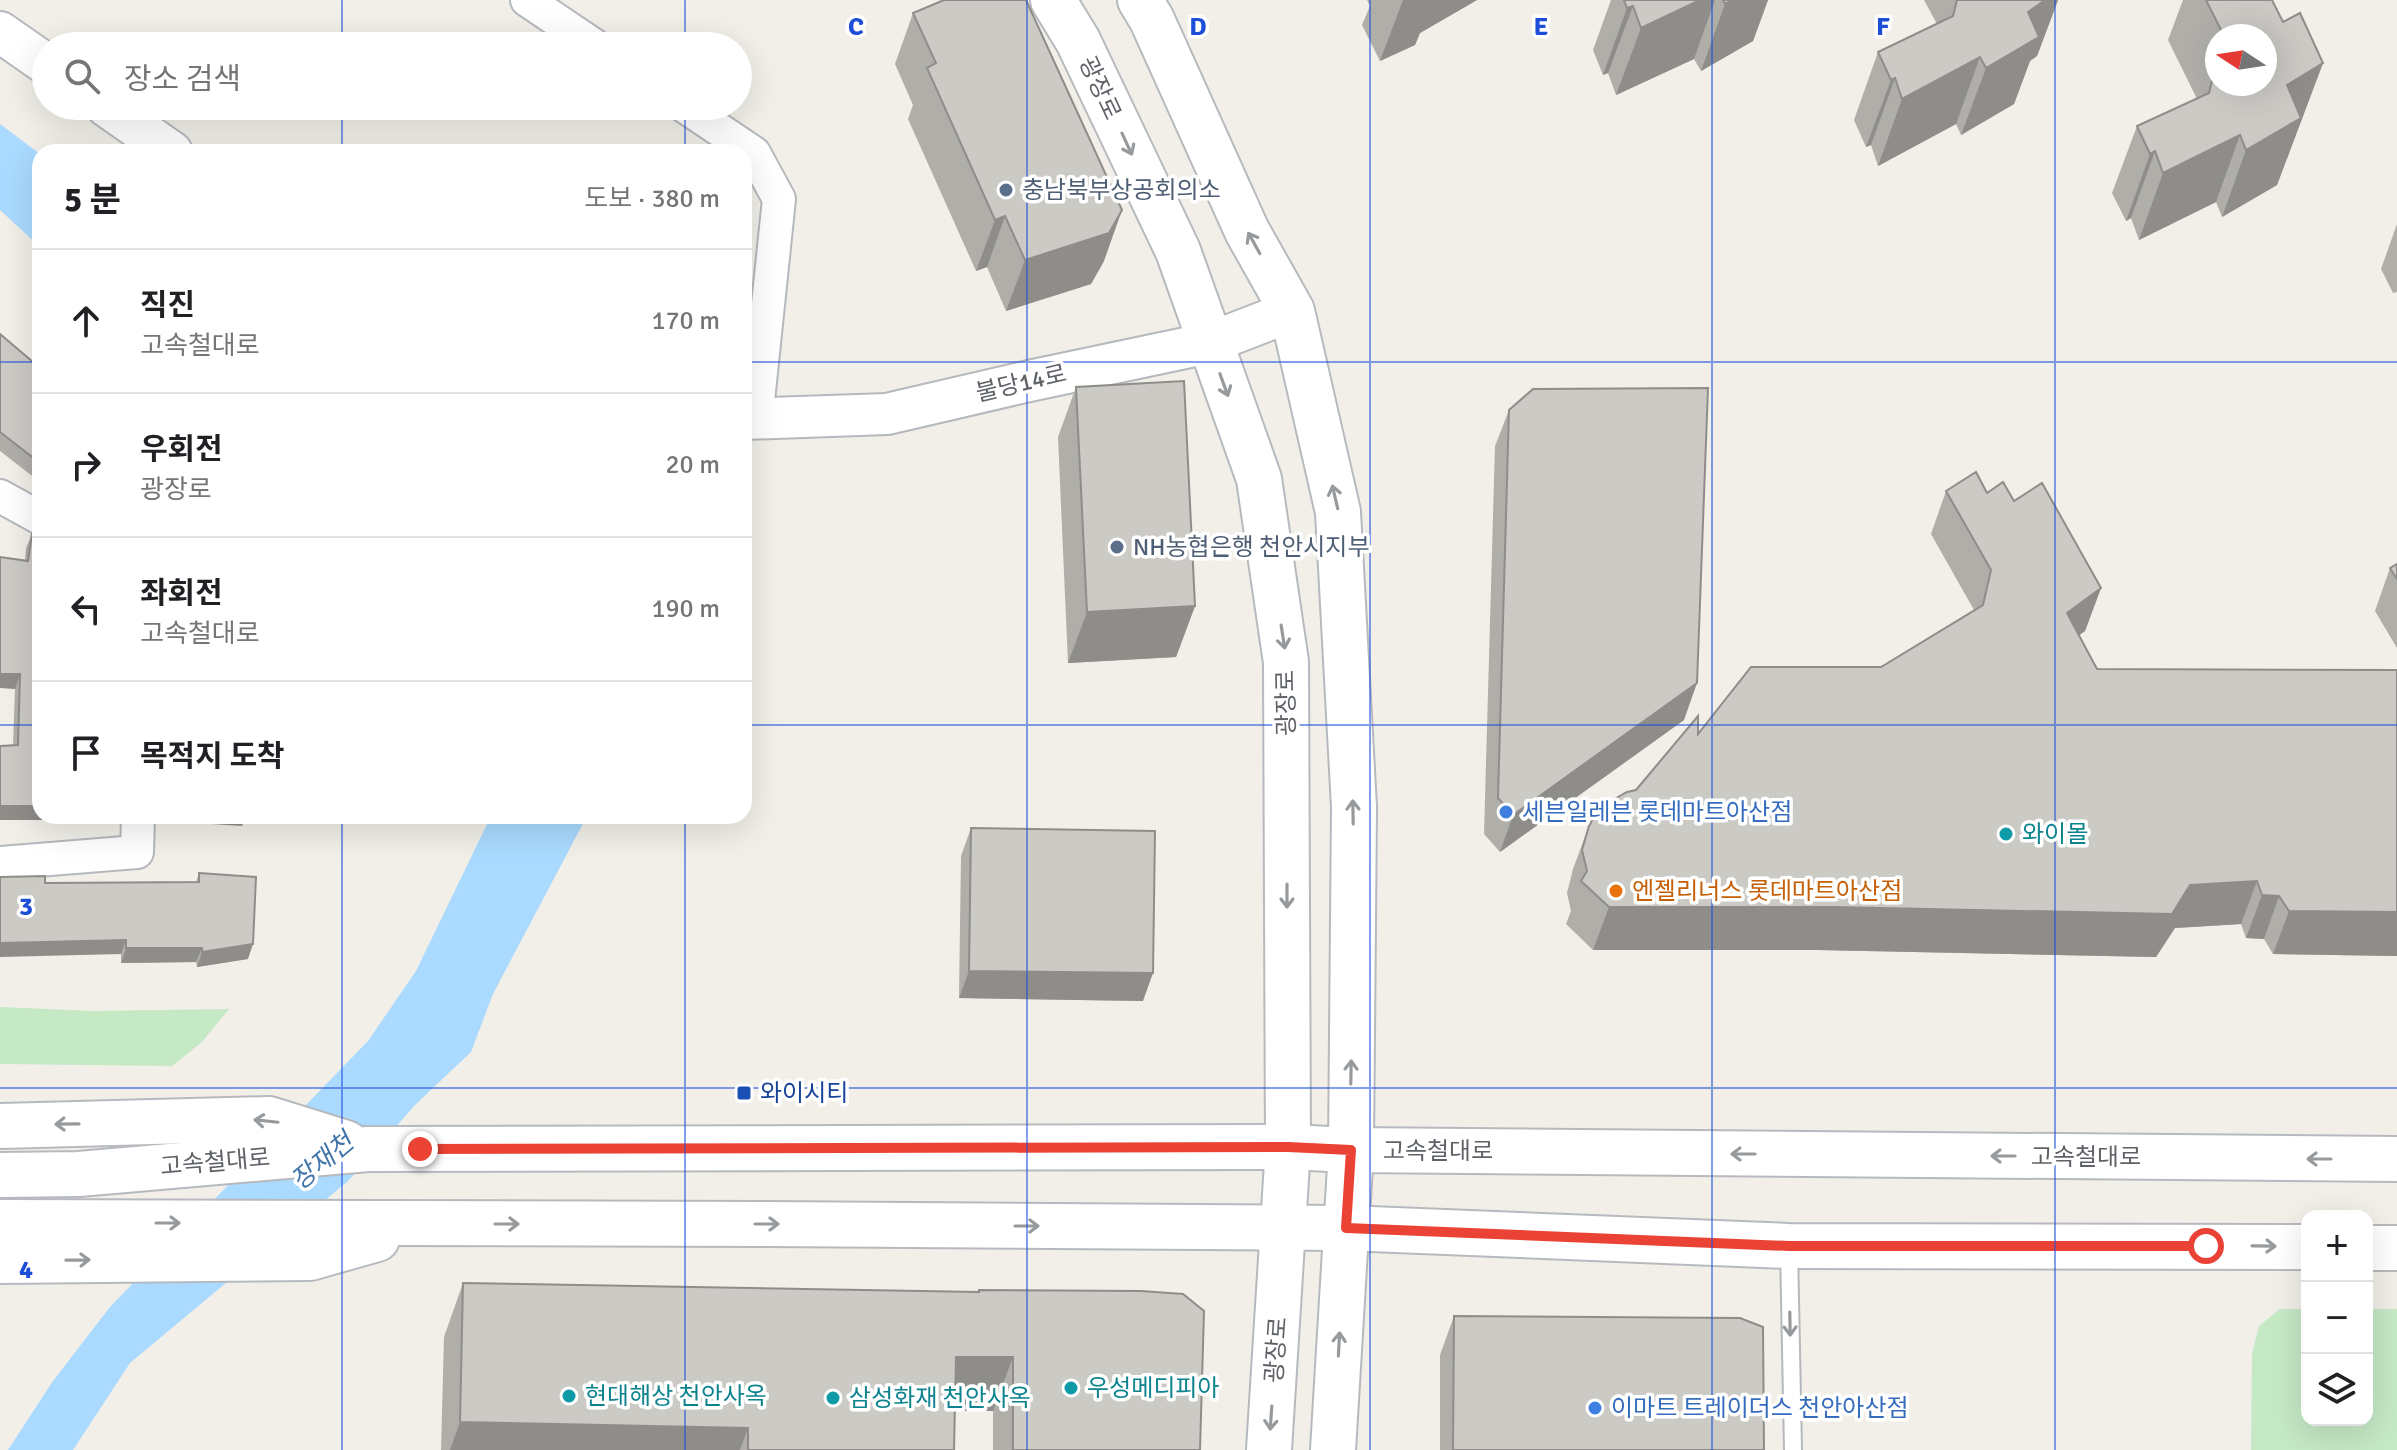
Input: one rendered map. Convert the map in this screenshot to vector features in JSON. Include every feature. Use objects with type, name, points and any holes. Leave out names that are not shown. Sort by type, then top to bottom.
[{"type":"main road","name":"광장로","points":[[1053,0],[1078,41],[1178,251],[1259,479],[1286,662],[1288,1147],[1269,1450]]},
{"type":"main road","points":[[1145,7],[1247,231],[1292,311],[1338,512],[1354,807],[1351,1150],[1333,1450]]},
{"type":"main road","points":[[0,1126],[269,1119],[368,1149]]},
{"type":"main road","name":"고속철대로","points":[[0,1175],[79,1174],[368,1149],[1288,1147],[2397,1159]]},
{"type":"main road","points":[[17,1222],[1346,1228],[1789,1246],[2301,1247]]},
{"type":"main road","points":[[0,1261],[310,1258],[429,1225]]},
{"type":"main road","points":[[2373,1248],[2397,1248]]},
{"type":"street","points":[[527,0],[574,32]]},
{"type":"street","points":[[0,32],[32,54]]},
{"type":"street","points":[[126,120],[161,144]]},
{"type":"street","points":[[705,120],[741,144]]},
{"type":"street","points":[[752,152],[779,199],[752,404]]},
{"type":"street","name":"불당14로","points":[[752,419],[887,414],[1209,343],[1292,311]]},
{"type":"street","points":[[0,496],[32,514]]},
{"type":"street","points":[[0,863],[137,852],[138,824]]},
{"type":"lane","points":[[1789,1246],[1793,1450]]},
{"type":"green space","points":[[0,1007],[93,1011],[229,1009],[202,1042],[172,1066],[0,1064]]},
{"type":"green space","points":[[2280,1309],[2301,1309],[2301,1426],[2373,1426],[2373,1309],[2397,1309],[2397,1450],[2251,1450],[2252,1354],[2259,1326]]},
{"type":"water","points":[[0,124],[32,148],[32,240],[0,210]]},
{"type":"water","name":"장재천","points":[[487,824],[583,824],[493,994],[471,1052],[415,1105],[348,1181],[130,1363],[73,1450],[8,1450],[53,1381],[110,1307],[368,1041],[416,971]]},
{"type":"building","points":[[944,0],[1026,0],[1122,210],[1109,233],[1025,260],[1005,216],[995,220],[927,68],[936,63],[913,13]]},
{"type":"building","points":[[1624,0],[1700,0],[1641,28],[1633,6],[1627,8]]},
{"type":"building","points":[[1957,0],[2045,0],[2028,12],[2039,37],[1986,68],[1980,57],[1902,99],[1895,78],[1891,80],[1878,52],[1953,16]]},
{"type":"building","points":[[2206,0],[2272,0],[2283,22],[2300,13],[2323,63],[2287,85],[2301,118],[2246,150],[2240,135],[2163,173],[2155,151],[2150,154],[2137,126],[2205,95],[2277,96],[2277,24],[2218,24]]},
{"type":"building","points":[[0,334],[32,361],[32,457],[0,432]]},
{"type":"building","name":"NH농협은행 천안시지부","points":[[1184,381],[1195,606],[1087,612],[1076,387]]},
{"type":"building","points":[[1708,388],[1697,683],[1513,815],[1498,798],[1509,410],[1533,389]]},
{"type":"building","name":"와이몰","points":[[1976,472],[1987,493],[2003,482],[2014,501],[2042,483],[2101,588],[2067,613],[2097,669],[2397,670],[2397,912],[2289,911],[2279,896],[2262,895],[2257,881],[2190,885],[2172,914],[1834,907],[1609,907],[1581,881],[1587,871],[1582,850],[1595,815],[1606,804],[1636,790],[1698,716],[1698,734],[1751,667],[1881,667],[1983,605],[1991,570],[1946,491]]},
{"type":"building","points":[[32,534],[32,806],[0,806],[0,746],[18,745],[20,674],[0,674],[0,557],[28,561]]},
{"type":"building","points":[[2397,564],[2397,579],[2390,568]]},
{"type":"building","points":[[971,828],[1155,831],[1153,973],[969,971]]},
{"type":"building","points":[[199,873],[256,877],[253,944],[202,952],[202,948],[126,948],[126,940],[0,943],[0,877],[45,876],[45,883],[199,882]]},
{"type":"building","points":[[463,1283],[1183,1294],[1204,1311],[1200,1450],[1013,1450],[1013,1357],[956,1357],[954,1450],[748,1450],[748,1428],[460,1422]]},
{"type":"building","name":"이마트 트레이더스 천안아산점","points":[[1454,1316],[1740,1318],[1763,1327],[1764,1450],[1453,1450]]},
{"type":"place","name":"충남북부상공회의소","points":[[1006,190]]},
{"type":"place","name":"NH농협은행 천안시지부","points":[[1117,547]]},
{"type":"place","name":"세븐일레븐 롯데마트아산점","points":[[1506,812]]},
{"type":"place","name":"와이몰","points":[[2006,834]]},
{"type":"place","name":"엔젤리너스 롯데마트아산점","points":[[1616,891]]},
{"type":"place","name":"와이시티","points":[[744,1093]]},
{"type":"place","name":"우성메디피아","points":[[1071,1388]]},
{"type":"place","name":"현대해상 천안사옥","points":[[569,1396]]},
{"type":"place","name":"삼성화재 천안사옥","points":[[833,1398]]},
{"type":"place","name":"이마트 트레이더스 천안아산점","points":[[1595,1408]]},
{"type":"route","points":[[420,1149],[1288,1147],[1351,1150],[1346,1228],[1789,1246],[2206,1246]]}]
